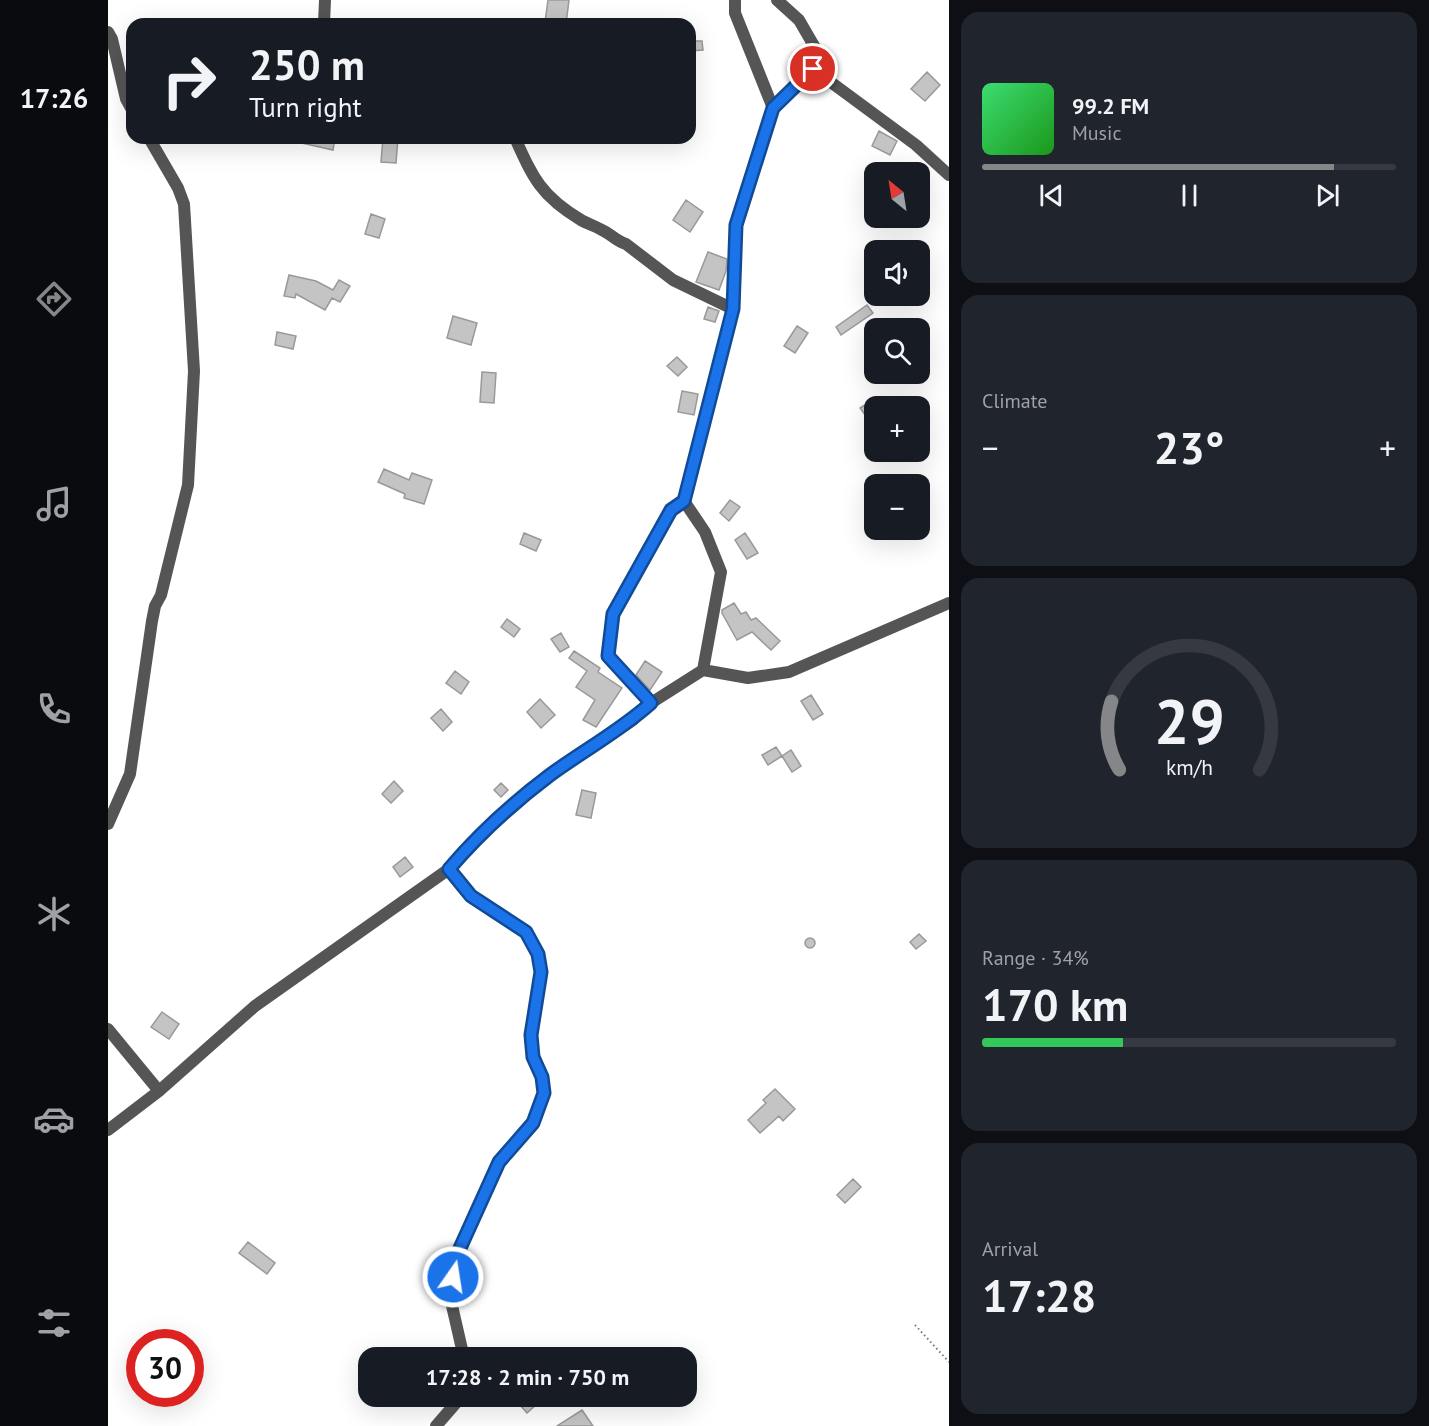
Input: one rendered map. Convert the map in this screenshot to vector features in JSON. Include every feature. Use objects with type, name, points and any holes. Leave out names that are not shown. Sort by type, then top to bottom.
[{"type":"street","points":[[324,18],[325,0]]},
{"type":"street","points":[[735,0],[735,13],[773,108]]},
{"type":"street","points":[[777,0],[799,20],[817,51],[826,78]]},
{"type":"street","points":[[108,32],[112,39],[126,99]]},
{"type":"street","points":[[651,703],[608,656],[613,614],[671,510],[684,501],[733,309],[736,225],[773,108],[813,69],[916,144],[949,176]]},
{"type":"street","points":[[108,824],[130,774],[155,606],[161,595],[188,485],[194,371],[184,204],[178,188],[152,144]]},
{"type":"street","points":[[518,144],[534,179],[556,204],[583,222],[604,230],[617,241],[626,244],[673,280],[733,309]]},
{"type":"street","points":[[684,501],[705,532],[721,572],[703,670]]},
{"type":"street","points":[[108,1130],[159,1091],[255,1006],[449,869],[472,842],[550,775],[633,720],[651,703],[703,670],[748,678],[789,672],[949,603]]},
{"type":"street","points":[[449,869],[471,896],[526,932],[538,954],[541,972],[531,1035],[533,1057],[542,1077],[544,1093],[533,1123],[499,1162],[456,1257],[450,1297],[461,1347]]},
{"type":"street","points":[[108,1029],[159,1091]]},
{"type":"street","points":[[436,1426],[452,1407]]},
{"type":"path","points":[[915,1325],[949,1362]]},
{"type":"building","points":[[548,0],[569,0],[567,18],[546,18]]},
{"type":"building","points":[[696,41],[702,41],[703,50],[696,51]]},
{"type":"building","points":[[927,72],[940,85],[925,101],[911,89]]},
{"type":"building","points":[[879,131],[897,141],[890,155],[872,146]]},
{"type":"building","points":[[306,144],[334,144],[333,150]]},
{"type":"building","points":[[382,144],[398,144],[396,163],[381,162]]},
{"type":"building","points":[[686,200],[703,212],[690,232],[673,220]]},
{"type":"building","points":[[371,214],[385,219],[379,238],[365,234]]},
{"type":"building","points":[[708,252],[727,259],[726,271],[719,290],[696,282]]},
{"type":"building","points":[[289,275],[316,281],[333,290],[339,280],[350,286],[340,302],[332,298],[325,310],[296,294],[295,298],[284,296]]},
{"type":"building","points":[[866,306],[873,313],[841,335],[836,327]]},
{"type":"building","points":[[708,307],[719,311],[715,322],[704,319]]},
{"type":"building","points":[[453,316],[477,323],[471,345],[447,338]]},
{"type":"building","points":[[797,326],[808,333],[795,353],[784,346]]},
{"type":"building","points":[[277,332],[296,336],[293,349],[275,345]]},
{"type":"building","points":[[677,357],[687,367],[678,376],[667,366]]},
{"type":"building","points":[[482,372],[496,373],[494,403],[480,402]]},
{"type":"building","points":[[682,391],[698,394],[694,415],[678,412]]},
{"type":"building","points":[[384,469],[409,480],[412,473],[432,480],[424,504],[404,498],[405,494],[378,482]]},
{"type":"building","points":[[730,500],[740,507],[729,521],[720,513]]},
{"type":"building","points":[[524,533],[541,540],[536,551],[520,544]]},
{"type":"building","points":[[745,533],[758,553],[747,559],[735,540]]},
{"type":"building","points":[[734,603],[741,614],[746,612],[751,620],[756,618],[780,641],[771,650],[752,632],[737,640],[722,613],[722,610]]},
{"type":"building","points":[[507,619],[520,629],[514,637],[501,627]]},
{"type":"building","points":[[561,633],[569,647],[560,652],[551,639]]},
{"type":"building","points":[[574,651],[600,668],[598,672],[622,688],[596,727],[583,720],[595,700],[576,687],[587,671],[569,658]]},
{"type":"building","points":[[645,661],[662,672],[650,690],[636,675]]},
{"type":"building","points":[[455,671],[469,682],[461,694],[446,683]]},
{"type":"building","points":[[811,695],[823,714],[813,720],[801,701]]},
{"type":"building","points":[[540,699],[555,715],[541,728],[527,712]]},
{"type":"building","points":[[441,709],[452,722],[443,731],[431,718]]},
{"type":"building","points":[[776,747],[782,756],[768,765],[762,755]]},
{"type":"building","points":[[791,750],[801,766],[792,772],[782,756]]},
{"type":"building","points":[[394,781],[403,791],[391,803],[382,794]]},
{"type":"building","points":[[501,783],[508,790],[501,797],[494,790]]},
{"type":"building","points":[[582,790],[596,793],[591,818],[576,815]]},
{"type":"building","points":[[405,857],[413,867],[400,877],[393,867]]},
{"type":"building","points":[[919,934],[926,941],[916,949],[910,942]]},
{"type":"building","points":[[810,938],[814,939],[814,947],[810,948],[806,947],[805,943],[806,939]]},
{"type":"building","points":[[162,1012],[179,1024],[169,1039],[151,1027]]},
{"type":"building","points":[[775,1089],[795,1109],[783,1121],[779,1116],[760,1133],[748,1120],[766,1103],[763,1100]]},
{"type":"building","points":[[853,1179],[861,1187],[845,1203],[837,1195]]},
{"type":"building","points":[[248,1242],[275,1263],[267,1274],[239,1253]]},
{"type":"building","points":[[522,1407],[534,1407],[527,1413]]},
{"type":"building","points":[[582,1410],[593,1426],[557,1426]]},
{"type":"route","points":[[453,1277],[456,1257],[499,1162],[533,1123],[544,1093],[542,1077],[533,1057],[531,1035],[541,972],[538,954],[526,932],[471,896],[449,869],[472,842],[550,775],[633,720],[651,703],[608,656],[613,614],[671,510],[684,501],[733,309],[736,225],[773,108],[813,69]]}]
